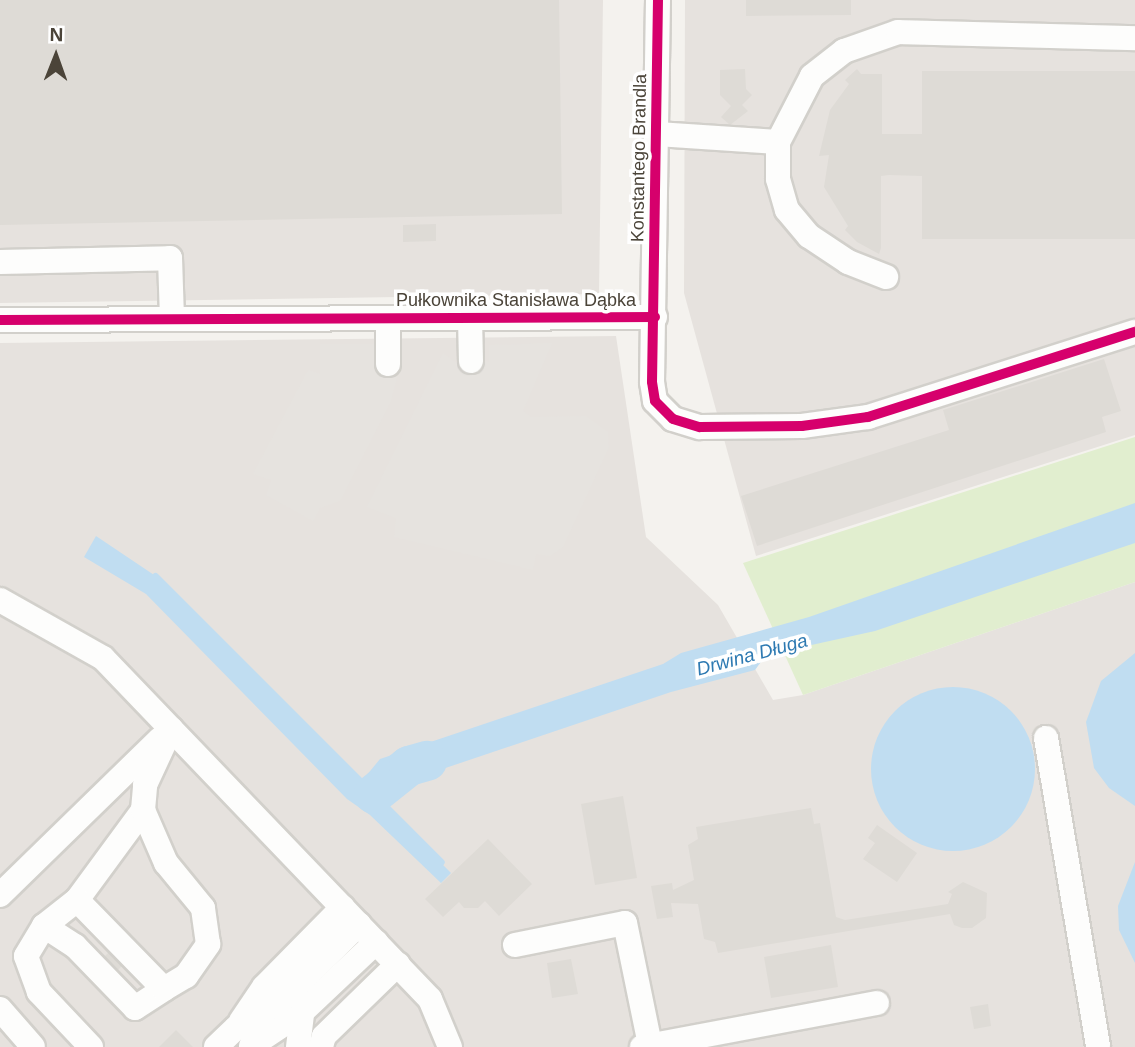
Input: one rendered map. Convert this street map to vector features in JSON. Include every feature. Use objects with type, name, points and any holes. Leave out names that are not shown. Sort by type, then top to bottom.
[{"type":"street","name":"Konstantego Brandla","points":[[654,317],[658,0]]},
{"type":"street","points":[[886,277],[848,262],[809,236],[787,210],[778,179],[778,142],[812,76],[844,51],[898,32],[1135,38]]},
{"type":"street","points":[[657,134],[778,142]]},
{"type":"street","points":[[0,262],[170,258],[173,319]]},
{"type":"street","points":[[470,317],[471,361]]},
{"type":"street","name":"Pułkownika Stanisława Dąbka","points":[[0,320],[654,317],[655,401],[673,419],[700,427],[802,426],[868,416],[1135,332]]},
{"type":"street","points":[[388,318],[388,364]]},
{"type":"street","points":[[0,600],[103,658],[430,999],[450,1047]]},
{"type":"street","points":[[44,926],[75,946],[135,1008],[186,976],[208,944],[203,908],[166,863],[143,810],[145,785],[171,729]]},
{"type":"street","points":[[0,895],[171,729]]},
{"type":"street","points":[[1046,738],[1098,1047]]},
{"type":"street","points":[[91,1047],[39,992],[26,956],[44,926],[77,900],[143,810]]},
{"type":"street","points":[[77,900],[164,989]]},
{"type":"street","points":[[281,1047],[292,1006],[351,916]]},
{"type":"street","points":[[246,1040],[264,987],[351,916]]},
{"type":"street","points":[[515,945],[625,923],[646,1046],[877,1003]]},
{"type":"street","points":[[216,1047],[246,1040],[376,942]]},
{"type":"street","points":[[292,1006],[312,1045],[398,964]]},
{"type":"street","points":[[0,1009],[33,1047]]},
{"type":"shaded area","points":[[0,0],[603,0],[599,294],[0,303]]},
{"type":"shaded area","points":[[685,0],[1135,0],[1135,435],[756,556],[684,293]]},
{"type":"shaded area","points":[[616,336],[646,537],[718,605],[773,700],[803,695],[1135,582],[1135,1047],[0,1047],[0,343]]},
{"type":"shaded area","points":[[552,343],[523,411],[531,417],[586,416],[608,432],[609,447],[563,547],[550,556],[536,554],[533,570],[394,537],[396,518],[367,507],[443,353],[458,364],[461,358],[474,356],[489,362],[489,345]]},
{"type":"shaded area","points":[[320,344],[377,344],[377,362],[400,366],[391,401],[340,501],[320,508],[313,521],[266,495],[271,480],[253,474],[308,370],[320,374]]},
{"type":"green space","points":[[1135,437],[1135,582],[803,695],[743,563]]},
{"type":"water","points":[[1135,503],[1135,543],[875,631],[766,655],[755,670],[671,692],[398,784],[380,789],[366,776],[380,759],[663,664],[681,653],[809,617]]},
{"type":"water","points":[[96,536],[163,581],[451,873],[441,883],[370,815],[347,799],[146,594],[84,557]]},
{"type":"water","points":[[1135,653],[1135,806],[1109,788],[1094,768],[1086,722],[1101,681]]},
{"type":"water","points":[[953,687],[984,694],[1011,711],[1028,738],[1035,769],[1028,800],[1011,827],[984,844],[953,851],[922,844],[895,827],[878,800],[871,769],[878,738],[895,711],[922,694]]},
{"type":"water","points":[[1135,862],[1135,963],[1119,930],[1118,906]]},
{"type":"building","points":[[0,0],[559,0],[562,214],[0,225]]},
{"type":"building","points":[[746,0],[851,0],[851,15],[746,16]]},
{"type":"building","points":[[745,69],[746,89],[752,95],[742,105],[748,111],[730,125],[721,117],[731,106],[720,95],[720,70]]},
{"type":"building","points":[[857,69],[861,74],[882,74],[882,134],[922,134],[922,71],[1135,71],[1135,239],[922,239],[922,176],[889,175],[881,176],[879,254],[857,242],[845,230],[848,226],[824,187],[829,155],[819,156],[830,110],[849,84],[845,80]]},
{"type":"building","points":[[436,224],[436,241],[403,242],[403,225]]},
{"type":"building","points":[[1104,359],[1121,411],[1102,417],[1106,432],[757,546],[741,496],[949,430],[943,410]]},
{"type":"building","points":[[623,796],[637,878],[595,885],[581,804]]},
{"type":"building","points":[[811,808],[814,824],[820,823],[836,917],[845,920],[948,904],[952,894],[948,892],[963,882],[987,893],[986,918],[972,928],[962,928],[954,925],[950,914],[718,953],[715,942],[704,939],[698,904],[671,903],[673,917],[657,919],[651,886],[672,883],[673,890],[694,880],[688,845],[698,839],[696,827]]},
{"type":"building","points":[[877,825],[917,853],[897,882],[863,859],[875,843],[868,838]]},
{"type":"building","points":[[488,839],[532,884],[499,916],[485,901],[478,908],[464,908],[459,902],[443,917],[425,899]]},
{"type":"building","points":[[831,945],[838,987],[771,998],[764,957]]},
{"type":"building","points":[[111,950],[125,963],[114,974],[101,960]]},
{"type":"building","points":[[571,959],[578,994],[552,998],[547,963]]},
{"type":"building","points":[[988,1004],[991,1026],[974,1029],[970,1007]]},
{"type":"building","points":[[176,1030],[193,1047],[159,1047]]},
{"type":"waterway","points":[[155,576],[441,862]]},
{"type":"waterway","name":"Drwina Długa","points":[[374,794],[409,766],[427,761]]},
{"type":"cycle path","points":[[658,0],[652,382],[655,401],[673,419],[700,427],[802,426],[868,417],[1135,332]]},
{"type":"cycle path","points":[[0,320],[655,317]]}]
